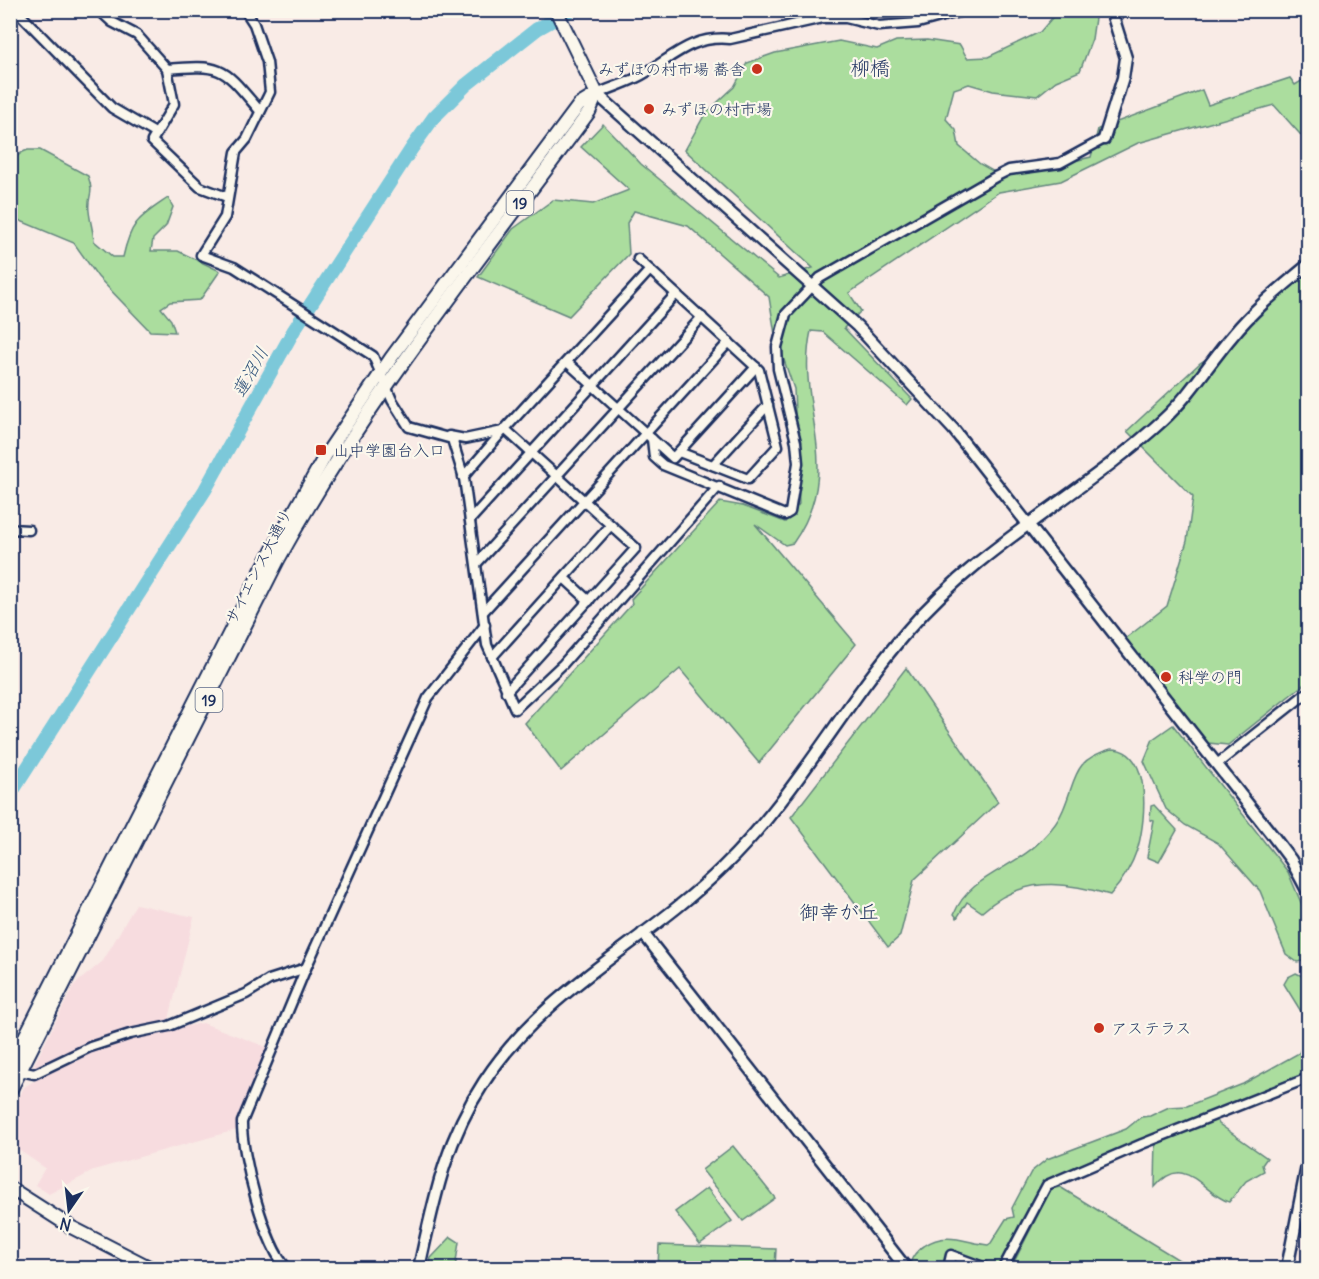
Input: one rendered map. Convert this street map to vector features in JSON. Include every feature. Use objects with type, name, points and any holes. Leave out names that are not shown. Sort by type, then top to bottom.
[{"type":"main road","points":[[556,11],[597,94]]},
{"type":"main road","name":"サイエンス大通り","points":[[10,1091],[14,1068],[261,571],[325,456],[381,371],[575,110],[597,94]]},
{"type":"main road","name":"サイエンス大通り","points":[[14,1068],[278,560],[312,499],[386,384],[589,112],[597,94]]},
{"type":"main road","points":[[10,1188],[71,1227],[151,1269]]},
{"type":"street","points":[[16,10],[112,108],[155,133]]},
{"type":"street","points":[[99,10],[112,22],[137,35],[167,69],[174,104],[152,141],[184,175],[200,187],[227,197]]},
{"type":"street","points":[[245,10],[254,24],[270,82],[270,92],[247,139],[236,152],[225,217],[201,255],[234,267],[373,356],[409,427],[465,439],[504,430]]},
{"type":"street","points":[[966,10],[939,14],[918,23],[879,26],[846,18],[823,18],[730,39],[715,37],[698,40],[638,77],[597,94],[813,285],[925,397],[1217,764],[1291,860],[1308,892]]},
{"type":"street","points":[[649,436],[654,457],[658,462],[785,515],[790,512],[798,463],[778,369],[777,347],[786,314],[820,278],[997,176],[1009,170],[1059,163],[1104,139],[1123,78],[1126,58],[1111,10]]},
{"type":"street","points":[[167,69],[206,66],[222,70],[261,111]]},
{"type":"street","points":[[638,259],[756,367],[778,446],[748,479],[679,452]]},
{"type":"street","points":[[419,1269],[438,1178],[445,1157],[484,1081],[522,1033],[536,1019],[723,868],[795,784],[890,652],[936,600],[1028,524],[1161,422],[1197,384],[1250,315],[1308,265]]},
{"type":"street","points":[[464,477],[650,270]]},
{"type":"street","points":[[470,520],[676,294]]},
{"type":"street","points":[[477,563],[702,317]]},
{"type":"street","points":[[483,612],[584,501],[649,436],[729,342]]},
{"type":"street","points":[[567,362],[673,458],[756,367]]},
{"type":"street","points":[[713,465],[768,405]]},
{"type":"street","points":[[504,430],[636,548],[506,692]]},
{"type":"street","points":[[449,436],[464,477],[487,645],[515,709],[563,664],[719,486]]},
{"type":"street","points":[[492,657],[611,525]]},
{"type":"street","points":[[10,529],[29,530]]},
{"type":"street","points":[[564,578],[589,601]]},
{"type":"street","points":[[287,1269],[275,1254],[262,1220],[242,1137],[242,1122],[306,968],[428,698],[484,625]]},
{"type":"street","points":[[1217,764],[1308,692]]},
{"type":"street","points":[[643,933],[906,1269]]},
{"type":"street","points":[[14,1068],[34,1074],[90,1047],[130,1034],[169,1026],[246,994],[269,980],[306,968]]},
{"type":"street","points":[[1003,1269],[1047,1185],[1142,1143],[1308,1078]]},
{"type":"street","points":[[1287,1269],[1308,1161]]},
{"type":"street","points":[[948,1269],[951,1255],[986,1269]]},
{"type":"shaded area","points":[[136,904],[194,917],[168,1023],[132,1030],[77,1047],[38,1067],[34,1065],[74,985],[103,961]]},
{"type":"shaded area","points":[[203,1023],[269,1048],[236,1130],[97,1169],[49,1194],[35,1185],[45,1168],[13,1146],[11,1142],[11,1115],[24,1087],[92,1050],[132,1037]]},
{"type":"green space","points":[[1058,11],[1096,11],[1092,39],[1080,71],[1056,81],[1037,96],[993,91],[969,84],[954,89],[946,119],[956,130],[959,146],[980,164],[1003,177],[1091,157],[1098,129],[1202,90],[1208,105],[1290,78],[1295,85],[1308,77],[1308,143],[1274,105],[1138,143],[1061,181],[999,192],[849,293],[861,311],[844,328],[912,399],[907,405],[823,332],[811,331],[808,359],[809,385],[818,462],[816,488],[809,515],[793,543],[785,545],[755,524],[856,644],[759,763],[680,669],[561,771],[525,723],[632,604],[631,599],[720,502],[743,506],[785,522],[799,504],[794,389],[775,334],[769,297],[688,226],[634,211],[627,223],[629,254],[569,316],[478,277],[513,229],[553,200],[593,204],[629,190],[581,147],[603,124],[641,164],[779,278],[813,268],[685,150],[705,114],[734,87],[747,63],[775,53],[839,41],[877,49],[896,41],[927,40],[960,45],[967,58],[988,57],[1040,32]]},
{"type":"green space","points":[[28,150],[40,150],[88,176],[91,187],[89,211],[94,241],[113,257],[123,257],[133,228],[143,216],[168,198],[173,207],[166,226],[153,239],[151,251],[178,251],[220,271],[200,300],[170,302],[161,308],[171,320],[175,332],[150,331],[98,277],[74,243],[11,217],[9,178],[11,168],[14,160]]},
{"type":"green space","points":[[1308,270],[1308,681],[1228,745],[1208,743],[1125,639],[1167,606],[1187,541],[1193,497],[1127,431],[1200,363],[1233,341],[1242,329]]},
{"type":"green space","points":[[906,668],[998,802],[914,880],[900,936],[888,947],[791,817]]},
{"type":"green space","points":[[1173,725],[1288,872],[1308,919],[1308,960],[1297,962],[1286,954],[1260,891],[1218,843],[1185,825],[1166,809],[1144,761],[1153,739]]},
{"type":"green space","points":[[1111,749],[1124,752],[1134,760],[1140,773],[1144,804],[1141,835],[1136,854],[1123,878],[1110,895],[1075,886],[1027,887],[1012,892],[982,912],[967,902],[957,918],[954,914],[961,900],[971,889],[1033,848],[1052,828],[1061,814],[1082,765],[1098,753]]},
{"type":"green space","points":[[1154,805],[1177,830],[1159,862],[1147,857],[1154,821],[1150,820],[1151,806]]},
{"type":"green space","points":[[1296,973],[1308,979],[1308,1075],[1283,1082],[1216,1118],[1219,1124],[1267,1158],[1262,1165],[1264,1171],[1246,1181],[1229,1202],[1185,1174],[1176,1173],[1166,1177],[1155,1187],[1156,1136],[1046,1182],[1040,1189],[1000,1268],[950,1252],[946,1268],[913,1268],[910,1264],[915,1254],[921,1248],[940,1239],[948,1238],[988,1245],[991,1243],[1006,1219],[1014,1217],[1012,1208],[1031,1172],[1047,1159],[1126,1129],[1141,1117],[1150,1116],[1169,1107],[1187,1106],[1243,1084],[1299,1053],[1304,1041],[1302,1013],[1284,984],[1288,977]]},
{"type":"green space","points":[[733,1146],[775,1198],[743,1221],[702,1170]]},
{"type":"green space","points":[[1060,1187],[1184,1263],[1181,1268],[1011,1268],[1051,1189]]},
{"type":"green space","points":[[707,1188],[732,1221],[700,1244],[675,1212]]},
{"type":"green space","points":[[451,1237],[459,1242],[455,1268],[429,1268],[431,1258]]},
{"type":"green space","points":[[659,1245],[776,1249],[775,1268],[658,1268]]},
{"type":"waterway","name":"蓮沼川","points":[[10,795],[205,490],[294,330],[434,117],[466,85],[537,29],[571,10]]},
{"type":"place","name":"みずほの村市場 蕎舎","points":[[757,69]]},
{"type":"place","name":"みずほの村市場","points":[[649,109]]},
{"type":"place","name":"山中学園台入口","points":[[321,450]]},
{"type":"place","name":"科学の門","points":[[1166,677]]},
{"type":"place","name":"アステラス","points":[[1099,1028]]},
{"type":"district","name":"柳橋","points":[[870,67]]},
{"type":"district","name":"御幸が丘","points":[[839,911]]}]
